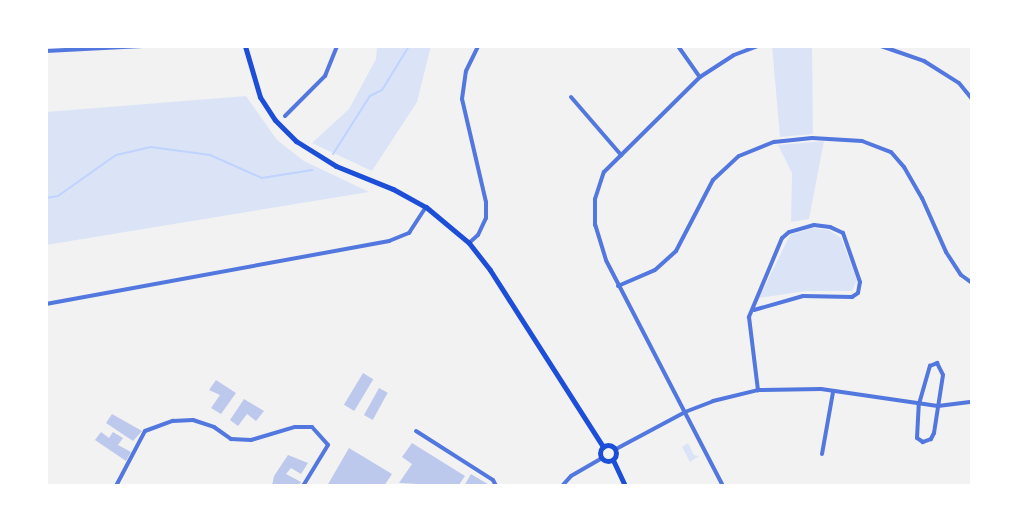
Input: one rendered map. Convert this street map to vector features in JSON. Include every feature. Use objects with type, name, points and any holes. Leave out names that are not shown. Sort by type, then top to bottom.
[{"type":"main road","points":[[245,46],[260,97],[284,131],[323,159],[393,189],[426,207],[469,243],[490,270],[603,447],[602,458],[613,460]]},
{"type":"main road","points":[[603,447],[610,445],[616,449],[613,460],[626,486]]},
{"type":"street","points":[[46,51],[143,46]]},
{"type":"street","points":[[284,116],[307,97],[325,76],[337,46]]},
{"type":"street","points":[[469,243],[478,236],[486,218],[486,202],[462,99],[466,71],[478,46]]},
{"type":"street","points":[[678,46],[700,77]]},
{"type":"street","points":[[722,486],[618,286],[594,225],[595,199],[604,172],[700,77],[734,55],[757,46]]},
{"type":"street","points":[[881,46],[924,61],[959,83],[972,100]]},
{"type":"street","points":[[571,98],[622,155]]},
{"type":"street","points":[[618,286],[656,270],[676,251],[713,180],[739,156],[774,142],[812,138],[862,140],[891,152],[904,167],[922,198],[946,252],[961,275],[972,283]]},
{"type":"street","points":[[46,304],[383,242],[409,233],[426,207]]},
{"type":"street","points":[[754,310],[803,296],[852,297],[858,293],[860,282],[843,233],[830,227],[814,225],[789,232],[782,238],[750,317],[758,390]]},
{"type":"street","points":[[937,364],[943,375],[934,433],[931,439],[923,442],[917,438],[919,404],[930,366],[937,364]]},
{"type":"street","points":[[616,449],[684,412],[713,401],[758,390],[784,388],[833,392],[938,406],[972,402]]},
{"type":"street","points":[[822,454],[833,392]]},
{"type":"street","points":[[116,486],[145,431],[173,421],[193,420],[214,427],[231,439],[251,440],[296,427],[312,427],[328,445],[303,486]]},
{"type":"street","points":[[416,431],[493,480],[496,486]]},
{"type":"street","points":[[562,486],[570,476],[602,458]]},
{"type":"shaded area","points":[[377,46],[431,46],[417,102],[372,171],[312,143],[349,109],[376,59]]},
{"type":"shaded area","points":[[772,46],[812,46],[813,134],[780,137]]},
{"type":"shaded area","points":[[246,96],[277,140],[304,161],[369,192],[46,245],[46,112]]},
{"type":"shaded area","points":[[824,141],[809,219],[791,222],[792,173],[778,145]]},
{"type":"shaded area","points":[[813,228],[829,230],[841,238],[857,280],[852,291],[806,291],[759,298],[790,235]]},
{"type":"shaded area","points":[[688,443],[694,455],[699,456],[690,462],[682,447]]},
{"type":"building","points":[[363,373],[373,379],[354,411],[344,405]]},
{"type":"building","points":[[216,380],[236,393],[221,414],[211,408],[220,395],[209,390]]},
{"type":"building","points":[[379,388],[388,393],[373,420],[364,415]]},
{"type":"building","points":[[244,399],[264,411],[256,421],[247,414],[238,426],[230,420]]},
{"type":"building","points":[[112,414],[142,431],[133,441],[106,423]]},
{"type":"building","points":[[101,432],[109,438],[113,432],[123,438],[118,445],[131,452],[126,461],[95,440]]},
{"type":"building","points":[[412,443],[465,476],[458,486],[399,483],[412,464],[402,457]]},
{"type":"building","points":[[349,448],[392,474],[384,486],[327,486]]},
{"type":"building","points":[[288,455],[308,463],[301,474],[291,468],[286,474],[301,482],[298,486],[272,486],[274,476]]},
{"type":"building","points":[[471,474],[491,486],[464,486]]},
{"type":"waterway","points":[[333,154],[370,96],[382,90],[409,46]]},
{"type":"waterway","points":[[46,198],[58,196],[116,155],[151,147],[210,155],[262,178],[312,170]]}]
